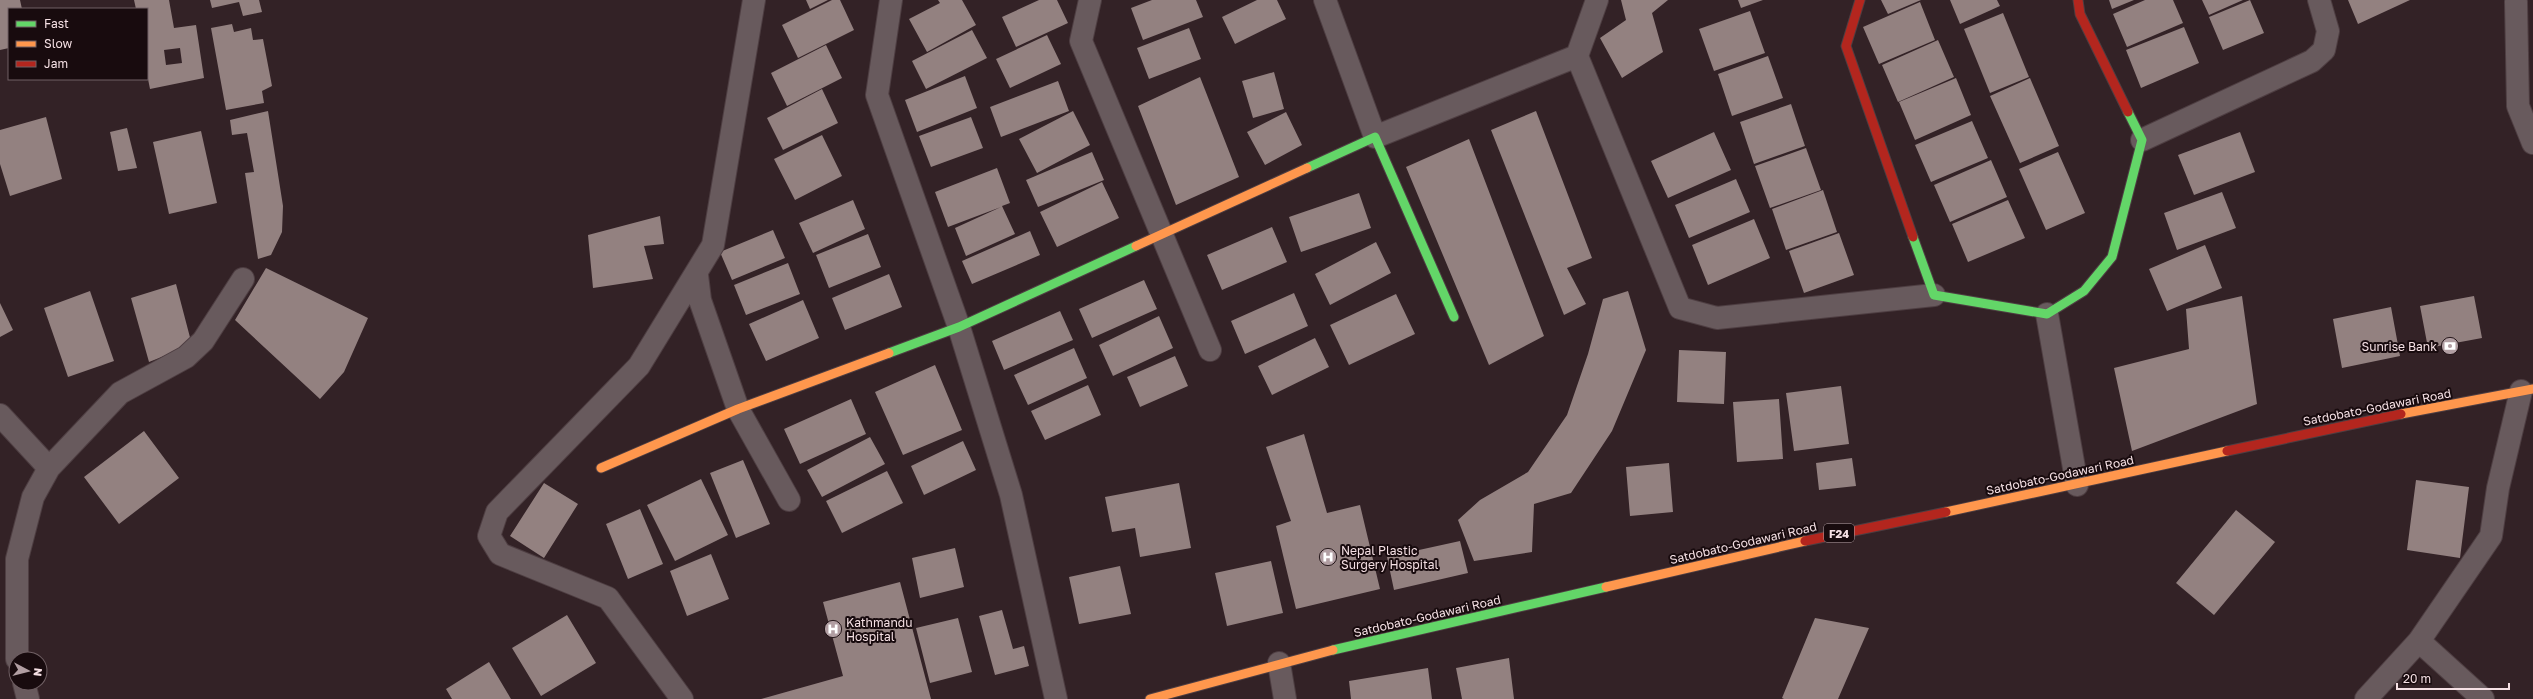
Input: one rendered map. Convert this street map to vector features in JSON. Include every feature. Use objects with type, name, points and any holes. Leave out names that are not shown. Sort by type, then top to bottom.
[{"type":"street","points":[[682,699],[608,598],[500,554],[489,536],[497,512],[639,366],[697,274],[713,245],[754,0]]},
{"type":"street","points":[[891,0],[877,96],[959,328],[1011,495],[1056,699]]},
{"type":"street","points":[[1090,0],[1081,41],[1161,236],[1210,350]]},
{"type":"street","points":[[1325,0],[1376,137],[1454,317]]},
{"type":"street","points":[[1597,0],[1577,56],[1680,308],[1717,318],[1934,295],[2047,314],[2084,291],[2112,257],[2142,140],[2080,14],[2078,0]]},
{"type":"street","points":[[1860,0],[1846,46],[1934,295]]},
{"type":"street","points":[[2142,140],[2312,61],[2324,50],[2328,31],[2319,0]]},
{"type":"street","points":[[2516,2],[2518,106],[2533,143]]},
{"type":"street","points":[[601,468],[738,409],[959,328],[1376,137],[1577,56]]},
{"type":"street","points":[[697,274],[700,300],[738,409],[789,500]]},
{"type":"street","points":[[18,651],[17,559],[33,497],[49,468],[120,393],[186,357],[203,341],[243,279]]},
{"type":"street","points":[[2047,314],[2077,485]]},
{"type":"street","points":[[2366,699],[2419,641],[2491,536],[2498,488],[2527,390]]},
{"type":"street","name":"Satdobato-Godawari Road","points":[[1150,699],[1279,663],[1832,535],[2077,485],[2338,426],[2527,390]]},
{"type":"street","points":[[0,415],[49,468]]},
{"type":"street","points":[[2419,641],[2483,699]]},
{"type":"street","points":[[1279,663],[1285,699]]},
{"type":"building","points":[[0,0],[20,0],[22,8],[8,8],[8,48],[0,50]]},
{"type":"building","points":[[134,0],[169,0],[174,28],[196,25],[204,78],[150,89],[148,79],[148,8],[136,8]],"holes":[[[180,48],[182,63],[166,65],[164,50]]]},
{"type":"building","points":[[210,0],[259,0],[262,12],[243,16],[239,2],[212,8]]},
{"type":"building","points":[[806,0],[828,0],[810,9]]},
{"type":"building","points":[[832,0],[840,0],[854,30],[798,58],[782,25]]},
{"type":"building","points":[[938,0],[962,0],[976,25],[927,52],[909,19],[940,3]]},
{"type":"building","points":[[1039,0],[1057,0],[1068,23],[1016,47],[1002,17]]},
{"type":"building","points":[[1152,0],[1196,0],[1203,17],[1143,40],[1131,8]]},
{"type":"building","points":[[1257,0],[1277,0],[1286,19],[1235,44],[1222,17]]},
{"type":"building","points":[[1621,0],[1668,0],[1652,13],[1663,52],[1622,78],[1600,38],[1626,20]]},
{"type":"building","points":[[1738,0],[1763,0],[1741,8]]},
{"type":"building","points":[[1881,0],[1921,0],[1888,14]]},
{"type":"building","points":[[1950,0],[1997,0],[2000,6],[1960,24]]},
{"type":"building","points":[[2109,0],[2134,0],[2112,9]]},
{"type":"building","points":[[2145,0],[2173,0],[2183,23],[2127,47],[2113,14]]},
{"type":"building","points":[[2202,0],[2243,0],[2209,15]]},
{"type":"building","points":[[2250,0],[2264,33],[2223,50],[2209,17]]},
{"type":"building","points":[[2348,0],[2410,0],[2358,24]]},
{"type":"building","points":[[1920,2],[1935,40],[1879,64],[1863,27]]},
{"type":"building","points":[[1750,11],[1765,53],[1714,71],[1699,29]]},
{"type":"building","points":[[2003,13],[2029,77],[1990,93],[1964,29]]},
{"type":"building","points":[[232,24],[234,32],[251,28],[253,40],[263,39],[272,86],[262,91],[264,103],[226,110],[211,28]]},
{"type":"building","points":[[2184,27],[2199,63],[2141,88],[2126,50]]},
{"type":"building","points":[[1189,28],[1201,59],[1149,79],[1137,48]]},
{"type":"building","points":[[972,30],[987,58],[926,89],[912,61]]},
{"type":"building","points":[[1047,35],[1061,64],[1010,88],[996,59]]},
{"type":"building","points":[[1938,40],[1954,77],[1898,102],[1882,65]]},
{"type":"building","points":[[826,45],[842,78],[787,106],[771,73]]},
{"type":"building","points":[[1768,56],[1783,98],[1732,116],[1718,74]]},
{"type":"building","points":[[1274,72],[1284,109],[1253,118],[1242,81]]},
{"type":"building","points":[[965,76],[977,108],[917,132],[905,100]]},
{"type":"building","points":[[1200,77],[1239,177],[1176,205],[1138,106]]},
{"type":"building","points":[[1956,78],[1971,115],[1915,140],[1899,102]]},
{"type":"building","points":[[2030,78],[2059,146],[2020,163],[1990,96]]},
{"type":"building","points":[[1058,81],[1069,111],[1001,137],[990,107]]},
{"type":"building","points":[[822,89],[838,123],[783,150],[767,118]]},
{"type":"building","points":[[1791,104],[1805,146],[1754,164],[1740,122]]},
{"type":"building","points":[[268,111],[283,206],[282,232],[271,255],[258,259],[245,173],[254,172],[247,133],[232,135],[230,120]]},
{"type":"building","points":[[1073,111],[1090,145],[1037,173],[1019,139]]},
{"type":"building","points":[[1536,111],[1592,258],[1567,268],[1586,304],[1564,315],[1491,130]]},
{"type":"building","points":[[1286,112],[1302,145],[1265,165],[1247,132]]},
{"type":"building","points":[[46,117],[62,179],[10,196],[0,164],[0,130]]},
{"type":"building","points":[[971,117],[983,148],[931,167],[919,136]]},
{"type":"building","points":[[1972,121],[1988,158],[1931,182],[1915,145]]},
{"type":"building","points":[[127,128],[137,168],[118,171],[110,132]]},
{"type":"building","points":[[201,131],[217,203],[169,214],[153,142]]},
{"type":"building","points":[[1714,132],[1731,170],[1668,198],[1651,161]]},
{"type":"building","points":[[2240,132],[2255,172],[2194,195],[2178,155]]},
{"type":"building","points":[[822,135],[842,176],[795,200],[774,159]]},
{"type":"building","points":[[1469,139],[1544,336],[1489,365],[1406,167]]},
{"type":"building","points":[[1806,148],[1821,190],[1770,208],[1755,166]]},
{"type":"building","points":[[1092,152],[1104,180],[1038,207],[1026,180]]},
{"type":"building","points":[[2058,152],[2085,213],[2046,230],[2019,169]]},
{"type":"building","points":[[1991,160],[2007,197],[1950,222],[1934,185]]},
{"type":"building","points":[[997,168],[1010,203],[1002,206],[1015,234],[966,256],[955,228],[1001,207],[948,227],[935,192]]},
{"type":"building","points":[[1736,179],[1750,212],[1689,238],[1675,205]]},
{"type":"building","points":[[1102,182],[1119,218],[1057,247],[1040,212]]},
{"type":"building","points":[[1823,190],[1837,232],[1786,250],[1772,209]]},
{"type":"building","points":[[2222,192],[2236,228],[2177,250],[2164,213]]},
{"type":"building","points":[[1359,193],[1371,228],[1301,252],[1289,217]]},
{"type":"building","points":[[853,200],[865,229],[813,253],[799,223]]},
{"type":"building","points":[[2008,200],[2025,238],[1968,262],[1952,224]]},
{"type":"building","points":[[660,216],[664,244],[644,246],[653,279],[593,288],[588,235]]},
{"type":"building","points":[[1754,219],[1770,258],[1708,285],[1692,245]]},
{"type":"building","points":[[1272,227],[1287,262],[1222,290],[1207,255]]},
{"type":"building","points":[[773,230],[785,258],[732,280],[720,252]]},
{"type":"building","points":[[1030,231],[1040,255],[972,284],[962,261]]},
{"type":"building","points":[[1839,233],[1854,275],[1804,293],[1789,251]]},
{"type":"building","points":[[868,234],[881,267],[829,288],[816,255]]},
{"type":"building","points":[[1376,242],[1391,273],[1330,305],[1315,274]]},
{"type":"building","points":[[2205,245],[2222,288],[2167,311],[2149,269]]},
{"type":"building","points":[[788,263],[800,294],[746,315],[734,285]]},
{"type":"building","points":[[266,268],[368,318],[344,372],[320,399],[235,320]]},
{"type":"building","points":[[889,274],[902,307],[845,330],[832,298]]},
{"type":"building","points":[[1144,280],[1157,309],[1092,338],[1079,309]]},
{"type":"building","points":[[176,284],[192,345],[149,362],[131,298]]},
{"type":"building","points":[[90,291],[114,361],[68,377],[44,308]]},
{"type":"building","points":[[1628,291],[1646,350],[1612,431],[1571,493],[1534,504],[1532,552],[1474,561],[1458,520],[1480,500],[1528,472],[1567,415],[1588,354],[1603,299]]},
{"type":"building","points":[[1294,293],[1308,326],[1245,354],[1231,321]]},
{"type":"building","points":[[1396,294],[1415,334],[1349,365],[1330,325]]},
{"type":"building","points":[[2242,296],[2257,404],[2132,451],[2114,368],[2189,349],[2186,309]]},
{"type":"building","points":[[2474,296],[2482,338],[2428,348],[2420,306]]},
{"type":"building","points":[[803,300],[819,338],[766,361],[749,324]]},
{"type":"building","points":[[0,303],[13,330],[0,337]]},
{"type":"building","points":[[2391,307],[2400,356],[2342,368],[2333,319]]},
{"type":"building","points":[[1060,311],[1073,340],[1004,370],[992,341]]},
{"type":"building","points":[[1159,316],[1173,348],[1113,376],[1099,345]]},
{"type":"building","points":[[1315,338],[1329,367],[1272,395],[1258,366]]},
{"type":"building","points":[[1074,348],[1087,378],[1028,405],[1014,375]]},
{"type":"building","points":[[1679,350],[1726,352],[1724,404],[1677,402]]},
{"type":"building","points":[[1175,356],[1188,386],[1140,407],[1127,377]]},
{"type":"building","points":[[935,365],[962,430],[903,455],[875,392]]},
{"type":"building","points":[[1088,385],[1101,415],[1045,440],[1031,411]]},
{"type":"building","points":[[1841,386],[1849,444],[1794,451],[1786,393]]},
{"type":"building","points":[[851,399],[866,434],[800,464],[784,429]]},
{"type":"building","points":[[1779,399],[1783,459],[1737,462],[1733,402]]},
{"type":"building","points":[[144,431],[179,478],[119,524],[84,477]]},
{"type":"building","name":"Nepal Plastic Surgery Hospital","points":[[1304,434],[1327,513],[1360,505],[1380,589],[1296,609],[1276,526],[1291,521],[1266,447]]},
{"type":"building","points":[[870,437],[885,464],[822,497],[807,470]]},
{"type":"building","points":[[963,441],[976,470],[924,495],[911,466]]},
{"type":"building","points":[[1852,458],[1856,486],[1819,490],[1816,463]]},
{"type":"building","points":[[743,460],[770,524],[736,538],[710,473]]},
{"type":"building","points":[[1669,463],[1673,512],[1630,516],[1626,467]]},
{"type":"building","points":[[887,471],[903,503],[842,533],[826,501]]},
{"type":"building","points":[[701,479],[728,535],[675,561],[647,505]]},
{"type":"building","points":[[2416,480],[2469,487],[2460,558],[2407,550]]},
{"type":"building","points":[[544,483],[578,504],[544,558],[510,536]]},
{"type":"building","points":[[1179,483],[1191,548],[1140,557],[1135,528],[1112,532],[1105,497]]},
{"type":"building","points":[[640,509],[663,564],[628,579],[606,524]]},
{"type":"building","points":[[2236,510],[2275,542],[2214,615],[2176,583]]},
{"type":"building","points":[[1460,541],[1468,573],[1394,590],[1387,557]]},
{"type":"building","points":[[955,548],[964,587],[920,598],[912,558]]},
{"type":"building","points":[[711,554],[729,599],[687,616],[670,571]]},
{"type":"building","points":[[1271,561],[1283,613],[1227,626],[1215,573]]},
{"type":"building","points":[[1120,566],[1131,614],[1079,624],[1069,577]]},
{"type":"building","name":"Kathmandu Hospital","points":[[900,582],[931,699],[761,699],[843,676],[823,602]]},
{"type":"building","points":[[1002,610],[1013,649],[1024,646],[1029,666],[995,675],[979,616]]},
{"type":"building","points":[[567,615],[596,663],[541,696],[512,648]]},
{"type":"building","points":[[958,618],[972,672],[930,683],[916,628]]},
{"type":"building","points":[[1815,618],[1869,628],[1838,699],[1784,699],[1782,698]]},
{"type":"building","points":[[1509,658],[1514,699],[1462,699],[1456,668]]},
{"type":"building","points":[[489,662],[511,699],[452,699],[446,689]]},
{"type":"building","points":[[1428,668],[1432,699],[1351,699],[1349,681]]},
{"type":"traffic: fast","points":[[1913,237],[1934,295],[2047,314],[2084,291],[2112,257],[2142,140],[2128,112]]},
{"type":"traffic: fast","points":[[1307,168],[1375,137],[1454,317]]},
{"type":"traffic: fast","points":[[889,353],[959,327],[1136,246]]},
{"type":"traffic: fast","points":[[1333,650],[1606,587]]},
{"type":"traffic: slow","points":[[1136,246],[1307,168]]},
{"type":"traffic: slow","points":[[601,468],[738,409],[889,353]]},
{"type":"traffic: slow","points":[[2401,414],[2533,389]]},
{"type":"traffic: slow","points":[[1946,512],[2227,451]]},
{"type":"traffic: slow","points":[[1606,587],[1805,541]]},
{"type":"traffic: slow","points":[[1150,699],[1333,650]]},
{"type":"traffic: jam","points":[[1860,0],[1846,46],[1913,237]]},
{"type":"traffic: jam","points":[[2078,0],[2080,14],[2128,112]]},
{"type":"traffic: jam","points":[[2227,451],[2401,414]]},
{"type":"traffic: jam","points":[[1805,541],[1946,512]]},
{"type":"place","name":"Sunrise Bank","points":[[2450,346]]},
{"type":"place","name":"Nepal Plastic Surgery Hospital","points":[[1328,557]]},
{"type":"place","name":"Kathmandu Hospital","points":[[833,629]]}]
